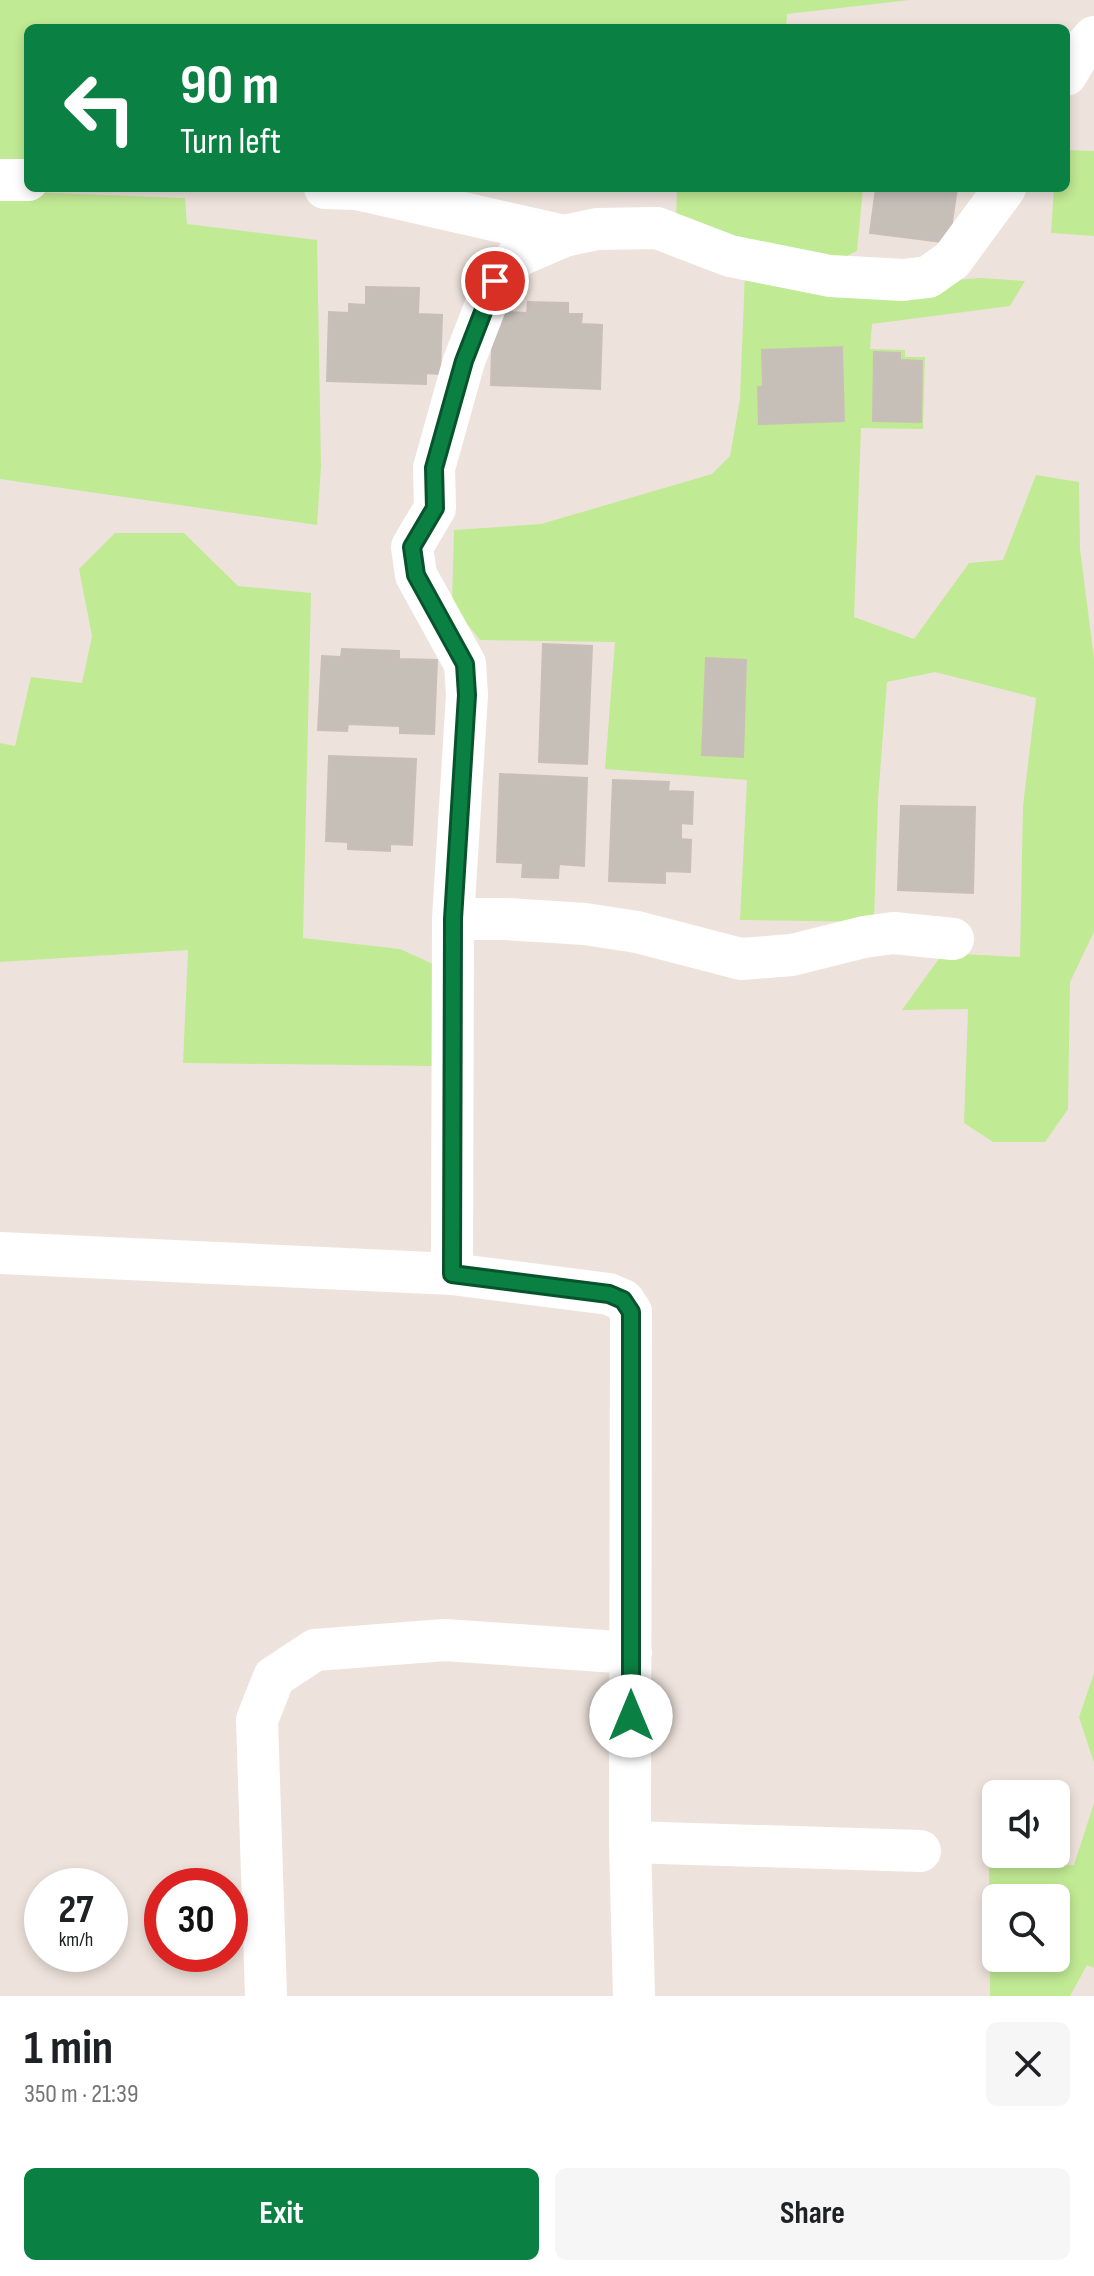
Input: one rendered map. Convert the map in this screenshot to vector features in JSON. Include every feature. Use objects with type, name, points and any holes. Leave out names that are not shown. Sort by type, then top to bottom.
[{"type":"street","points":[[1070,68],[1094,37]]},
{"type":"street","points":[[0,180],[24,180]]},
{"type":"street","points":[[370,192],[564,236]]},
{"type":"street","points":[[452,1274],[453,919],[467,695],[465,664],[416,575],[412,547],[435,508],[434,468],[464,361],[495,281],[518,256],[564,236],[597,229],[657,228],[730,256],[830,276],[903,280],[928,277],[952,260],[1002,192]]},
{"type":"street","points":[[453,919],[506,919],[598,926],[637,932],[741,959],[792,955],[893,933],[953,939]]},
{"type":"street","points":[[0,1253],[452,1274],[609,1294],[623,1300],[631,1312],[630,1842],[634,1996]]},
{"type":"street","points":[[266,1996],[257,1720],[274,1677],[315,1650],[445,1640],[631,1653]]},
{"type":"street","points":[[630,1842],[920,1851]]},
{"type":"green space","points":[[0,0],[910,0],[787,14],[786,24],[24,24],[24,178],[0,178]]},
{"type":"green space","points":[[1070,150],[1094,151],[1094,236],[1051,233],[1054,192],[1070,192]]},
{"type":"green space","points":[[0,191],[185,198],[187,224],[317,240],[321,466],[317,525],[0,479]]},
{"type":"green space","points":[[677,192],[863,192],[857,251],[828,265],[676,221]]},
{"type":"green space","points":[[745,271],[857,287],[981,278],[1025,281],[1010,306],[872,324],[870,349],[905,350],[905,357],[925,357],[923,429],[861,428],[854,617],[914,639],[969,563],[1003,560],[1036,475],[1079,482],[1080,549],[1094,658],[1094,932],[1070,982],[1068,1109],[1045,1142],[993,1142],[964,1123],[968,1009],[902,1010],[943,953],[1020,957],[1023,806],[1036,698],[935,672],[887,682],[878,799],[874,922],[740,920],[747,780],[605,769],[615,642],[480,640],[452,605],[454,530],[541,524],[712,474],[730,456],[740,399]]},
{"type":"green space","points":[[115,533],[184,533],[238,586],[311,593],[303,938],[400,949],[433,964],[432,1066],[183,1063],[188,950],[0,962],[0,743],[15,746],[31,677],[82,683],[92,636],[79,569]]},
{"type":"green space","points":[[1094,1673],[1094,1763],[1079,1717]]},
{"type":"green space","points":[[1094,1803],[1094,1968],[1087,1965],[1070,1996],[990,1996],[990,1972],[1070,1972],[1070,1884],[989,1884],[989,1868],[1070,1868],[1070,1865],[1074,1865]]},
{"type":"building","points":[[875,192],[956,192],[949,243],[870,233]]},
{"type":"building","points":[[366,287],[419,288],[418,314],[442,315],[440,374],[426,373],[426,384],[327,381],[329,312],[349,313],[349,304],[366,305]]},
{"type":"building","points":[[528,302],[568,303],[568,314],[582,314],[581,324],[602,325],[600,389],[491,385],[493,311],[527,313]]},
{"type":"building","points":[[842,347],[844,421],[759,424],[758,387],[763,387],[762,350]]},
{"type":"building","points":[[874,352],[900,353],[900,360],[922,361],[921,422],[873,421]]},
{"type":"building","points":[[543,644],[592,646],[587,764],[539,762]]},
{"type":"building","points":[[342,649],[399,651],[399,659],[437,660],[434,734],[400,733],[400,726],[348,724],[347,731],[318,730],[322,656],[341,657]]},
{"type":"building","points":[[706,658],[746,660],[743,757],[702,755]]},
{"type":"building","points":[[329,756],[416,759],[412,845],[390,844],[390,851],[348,849],[348,842],[326,841]]},
{"type":"building","points":[[500,774],[587,778],[584,866],[559,864],[558,878],[522,877],[523,863],[497,862]]},
{"type":"building","points":[[613,780],[669,782],[668,791],[693,792],[692,824],[681,823],[681,839],[691,840],[690,872],[665,871],[665,883],[609,881]]},
{"type":"building","points":[[901,806],[975,807],[973,893],[898,890]]},
{"type":"route","points":[[495,281],[464,361],[434,468],[435,508],[412,547],[416,575],[465,664],[467,695],[453,919],[452,1274],[609,1294],[623,1300],[631,1312],[631,1716]]}]
